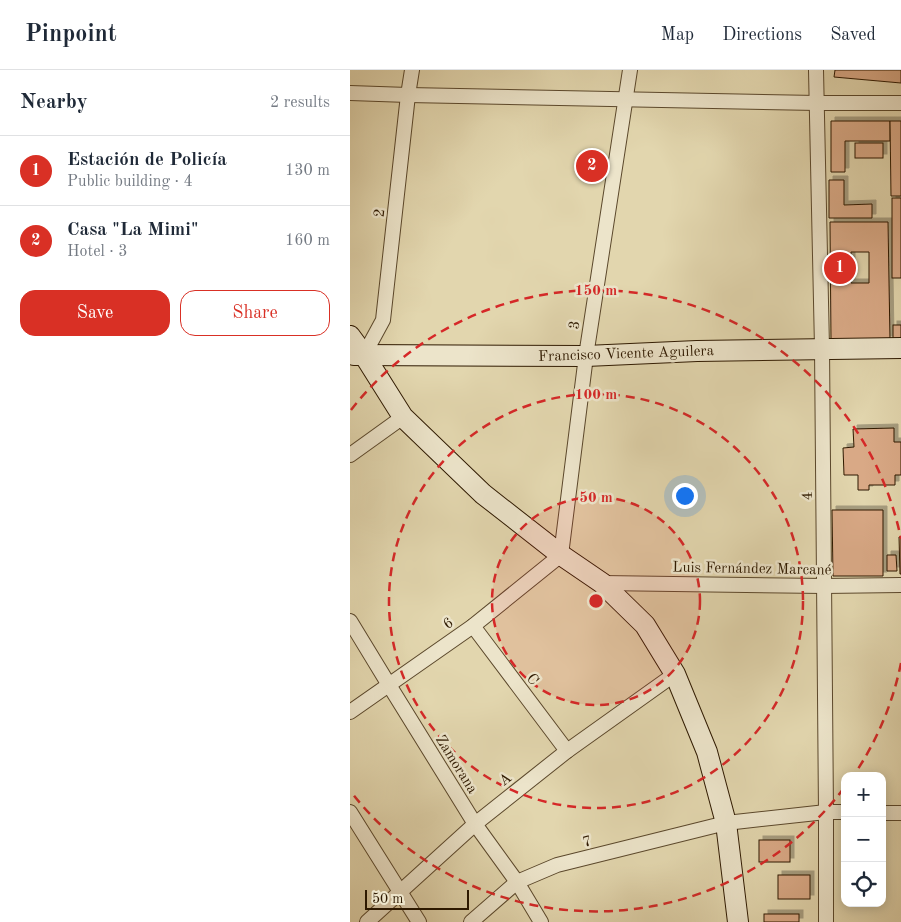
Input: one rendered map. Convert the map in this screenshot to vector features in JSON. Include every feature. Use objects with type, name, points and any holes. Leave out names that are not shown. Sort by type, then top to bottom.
[{"type":"main road","points":[[350,336],[357,355],[403,417],[484,494],[561,555],[602,583],[645,625],[674,674],[707,752],[726,822],[738,922]]},
{"type":"main road","name":"Francisco Vicente Aguilera","points":[[357,355],[586,356],[697,351],[901,348]]},
{"type":"street","name":"2","points":[[357,355],[383,320],[412,70]]},
{"type":"street","name":"3","points":[[561,555],[586,356],[630,70]]},
{"type":"street","name":"4","points":[[816,70],[822,348],[826,922]]},
{"type":"street","points":[[350,93],[817,103],[901,103]]},
{"type":"street","points":[[350,455],[403,417]]},
{"type":"street","name":"6","points":[[350,712],[473,626],[561,555]]},
{"type":"street","name":"Luis Fernández Marcané","points":[[602,583],[824,586],[901,585]]},
{"type":"street","name":"Zamorana","points":[[350,620],[388,685],[475,824],[517,882],[541,922]]},
{"type":"street","name":"C","points":[[473,626],[567,751]]},
{"type":"street","name":"A","points":[[367,922],[475,824],[567,751],[674,674]]},
{"type":"street","points":[[350,812],[420,922]]},
{"type":"street","name":"7","points":[[470,922],[517,882],[557,865],[726,822],[841,812]]},
{"type":"street","points":[[886,813],[901,813]]},
{"type":"building","points":[[835,70],[901,70],[901,83],[834,77]]},
{"type":"building","points":[[831,121],[890,121],[890,141],[845,141],[845,172],[831,172]]},
{"type":"building","points":[[890,121],[901,121],[901,196],[891,196]]},
{"type":"building","points":[[855,143],[883,143],[883,158],[855,158]]},
{"type":"building","points":[[829,180],[844,180],[844,205],[872,204],[872,218],[829,218]]},
{"type":"building","points":[[892,198],[901,198],[901,278],[892,278]]},
{"type":"building","points":[[830,222],[888,222],[890,340],[831,340]],"holes":[[[851,252],[869,252],[869,283],[851,283]]]},
{"type":"building","points":[[893,325],[901,325],[901,341],[893,341]]},
{"type":"building","points":[[894,428],[894,442],[901,442],[901,475],[895,475],[895,485],[869,485],[869,490],[858,490],[858,475],[844,475],[843,448],[854,447],[853,429]]},
{"type":"building","points":[[832,510],[883,510],[883,576],[833,576]]},
{"type":"building","points":[[899,537],[901,537],[901,574],[900,574]]},
{"type":"building","points":[[887,555],[896,555],[897,571],[887,571]]},
{"type":"building","points":[[759,840],[790,840],[790,862],[759,862]]},
{"type":"building","points":[[778,875],[810,875],[810,899],[778,899]]},
{"type":"building","points":[[764,914],[799,914],[799,922],[764,922]]},
{"type":"place","name":"Casa \"La Mimi\"","points":[[592,166]]},
{"type":"place","name":"Estación de Policía","points":[[840,268]]}]
